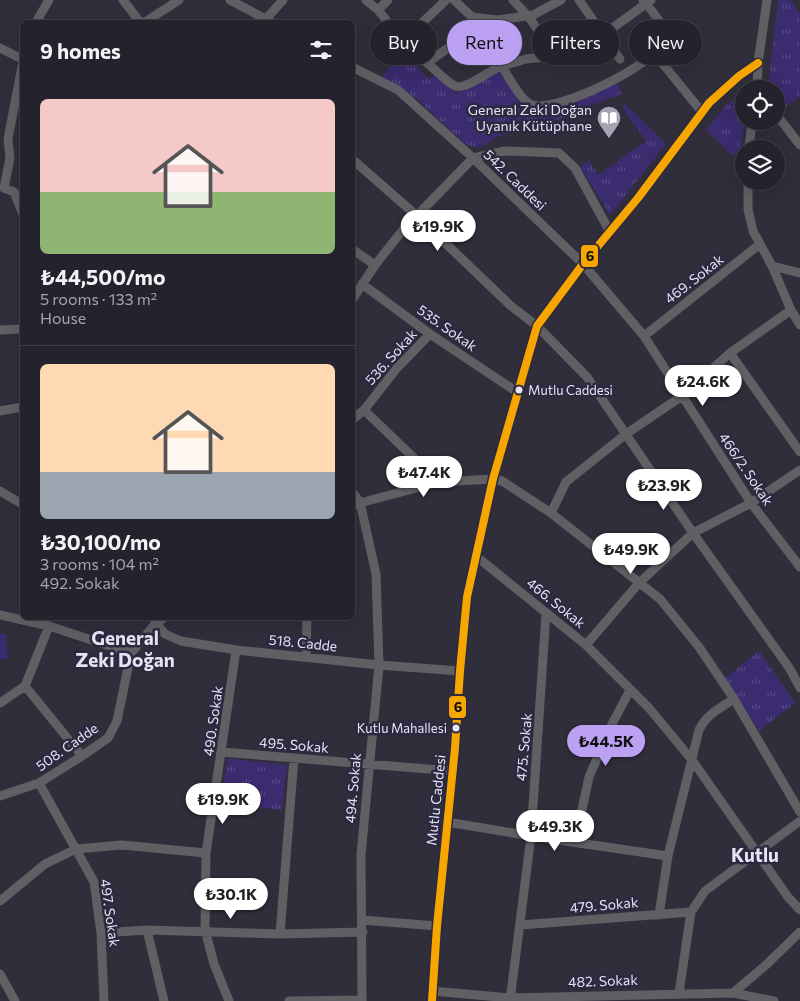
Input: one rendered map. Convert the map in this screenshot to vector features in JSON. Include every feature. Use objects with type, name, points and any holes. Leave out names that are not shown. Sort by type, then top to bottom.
[{"type":"street","points":[[37,20],[49,0]]},
{"type":"street","points":[[123,0],[138,20]]},
{"type":"street","points":[[147,20],[179,0]]},
{"type":"street","points":[[230,0],[266,20]]},
{"type":"street","points":[[269,20],[283,0]]},
{"type":"street","points":[[366,0],[386,20]]},
{"type":"street","points":[[378,10],[388,0]]},
{"type":"street","points":[[425,20],[446,0]]},
{"type":"street","points":[[454,0],[473,20]]},
{"type":"street","points":[[513,0],[532,22]]},
{"type":"street","points":[[472,17],[497,20],[528,16],[562,0]]},
{"type":"street","points":[[579,0],[592,20]]},
{"type":"street","points":[[757,80],[767,0]]},
{"type":"street","points":[[619,22],[646,1],[658,20]]},
{"type":"street","points":[[0,48],[20,58]]},
{"type":"street","points":[[429,65],[447,80],[459,87],[466,85],[494,68],[532,58]]},
{"type":"street","name":"Mutlu Caddesi","points":[[432,996],[447,822],[456,748],[460,671],[468,597],[493,479],[537,326],[702,112],[739,76],[758,63]]},
{"type":"street","points":[[502,66],[510,80],[530,105],[545,107],[574,98],[605,85],[636,65]]},
{"type":"street","points":[[664,65],[702,112]]},
{"type":"street","name":"542. Caddesi","points":[[355,68],[398,90],[473,158],[583,264]]},
{"type":"street","points":[[18,191],[2,192],[10,158],[8,139],[20,70]]},
{"type":"street","points":[[785,126],[800,145]]},
{"type":"street","points":[[355,295],[375,265],[402,231],[473,158],[505,150],[560,152],[575,168],[610,232]]},
{"type":"street","points":[[355,162],[418,216],[511,306],[537,326],[587,377],[790,669],[800,688]]},
{"type":"street","points":[[748,190],[748,209],[753,232],[772,266],[791,310],[800,325]]},
{"type":"street","name":"469. Sokak","points":[[644,336],[760,244]]},
{"type":"street","points":[[355,251],[375,265]]},
{"type":"street","name":"466/2. Sokak","points":[[583,264],[644,336],[751,503],[800,567]]},
{"type":"street","points":[[772,266],[800,273]]},
{"type":"street","name":"535. Sokak","points":[[362,284],[430,334],[517,392]]},
{"type":"street","points":[[551,513],[566,482],[626,434],[682,396],[730,353],[791,310]]},
{"type":"street","points":[[0,330],[20,329]]},
{"type":"street","name":"536. Sokak","points":[[355,418],[364,410],[397,368],[430,334]]},
{"type":"street","points":[[730,353],[800,452]]},
{"type":"street","points":[[0,411],[20,406]]},
{"type":"street","points":[[364,410],[439,482]]},
{"type":"street","name":"466. Sokak","points":[[477,557],[586,645],[639,583],[694,533],[751,503],[800,470]]},
{"type":"street","points":[[356,503],[439,482],[493,479],[502,481],[551,513],[660,599],[699,647],[734,699],[800,812]]},
{"type":"street","points":[[0,491],[20,503]]},
{"type":"street","name":"494. Sokak","points":[[356,503],[376,574],[379,665],[361,855],[362,1001]]},
{"type":"street","name":"475. Sokak","points":[[510,999],[530,836],[546,613]]},
{"type":"street","points":[[0,614],[20,619]]},
{"type":"street","points":[[24,620],[49,626],[131,653]]},
{"type":"street","name":"518. Cadde","points":[[154,620],[165,634],[181,641],[236,650],[379,665],[460,671]]},
{"type":"street","name":"508. Cadde","points":[[0,796],[39,783],[108,738],[114,725],[131,653],[154,620]]},
{"type":"street","points":[[306,657],[307,620]]},
{"type":"street","points":[[0,703],[25,686],[49,626]]},
{"type":"street","points":[[586,645],[649,708],[692,760],[788,897],[800,910]]},
{"type":"street","name":"490. Sokak","points":[[229,1001],[214,964],[206,930],[206,853],[236,650]]},
{"type":"street","points":[[25,686],[82,756]]},
{"type":"street","points":[[575,842],[589,777],[612,724],[630,690]]},
{"type":"street","points":[[659,915],[668,856],[699,730],[704,721],[734,699]]},
{"type":"street","name":"495. Sokak","points":[[222,752],[452,771]]},
{"type":"street","points":[[280,934],[294,758]]},
{"type":"street","name":"497. Sokak","points":[[39,783],[94,882],[101,933],[104,1001]]},
{"type":"street","points":[[679,993],[690,912],[705,891],[758,854],[800,821]]},
{"type":"street","points":[[447,822],[668,856]]},
{"type":"street","points":[[0,901],[45,864],[76,849],[122,845],[206,853]]},
{"type":"street","name":"479. Sokak","points":[[520,925],[690,912]]},
{"type":"street","points":[[362,920],[437,926]]},
{"type":"street","points":[[101,933],[147,930],[206,930],[280,934],[363,932]]},
{"type":"street","points":[[147,930],[164,1001]]},
{"type":"street","points":[[727,995],[767,964],[800,932]]},
{"type":"street","points":[[0,974],[15,1001]]},
{"type":"street","name":"482. Sokak","points":[[432,996],[510,999],[633,998],[679,993],[727,995],[774,1001]]},
{"type":"street","points":[[289,1001],[362,1001]]},
{"type":"green space","points":[[778,0],[791,0],[800,14],[800,96],[785,107],[785,80],[769,80]]},
{"type":"green space","points":[[392,65],[415,65],[429,79],[436,75],[447,82],[455,93],[481,83],[495,72],[503,73],[520,104],[539,113],[557,109],[618,83],[622,94],[589,106],[577,114],[560,119],[526,126],[512,126],[511,132],[475,148],[464,143],[418,100],[382,77]]},
{"type":"green space","points":[[735,101],[735,130],[743,130],[742,140],[735,140],[735,155],[732,155],[706,130],[729,102]]},
{"type":"green space","points":[[624,103],[666,144],[610,215],[580,167],[589,160],[598,175],[646,141],[624,110]]},
{"type":"green space","points":[[6,633],[8,659],[0,659],[0,634]]},
{"type":"green space","points":[[759,651],[795,703],[759,731],[725,678]]},
{"type":"green space","points":[[227,758],[287,765],[282,810],[222,804]]},
{"type":"transit line","name":"6","points":[[432,1001],[467,597],[493,479],[537,326],[583,264],[638,198],[709,103],[739,76],[758,63]]},
{"type":"place","name":"General Zeki Doğan Uyanık Kütüphane","points":[[609,139]]},
{"type":"place","name":"Mutlu Caddesi","points":[[519,390]]},
{"type":"place","name":"Kutlu Mahallesi","points":[[456,728]]},
{"type":"district","name":"General Zeki Doğan","points":[[125,649]]},
{"type":"district","name":"Kutlu","points":[[755,855]]}]
